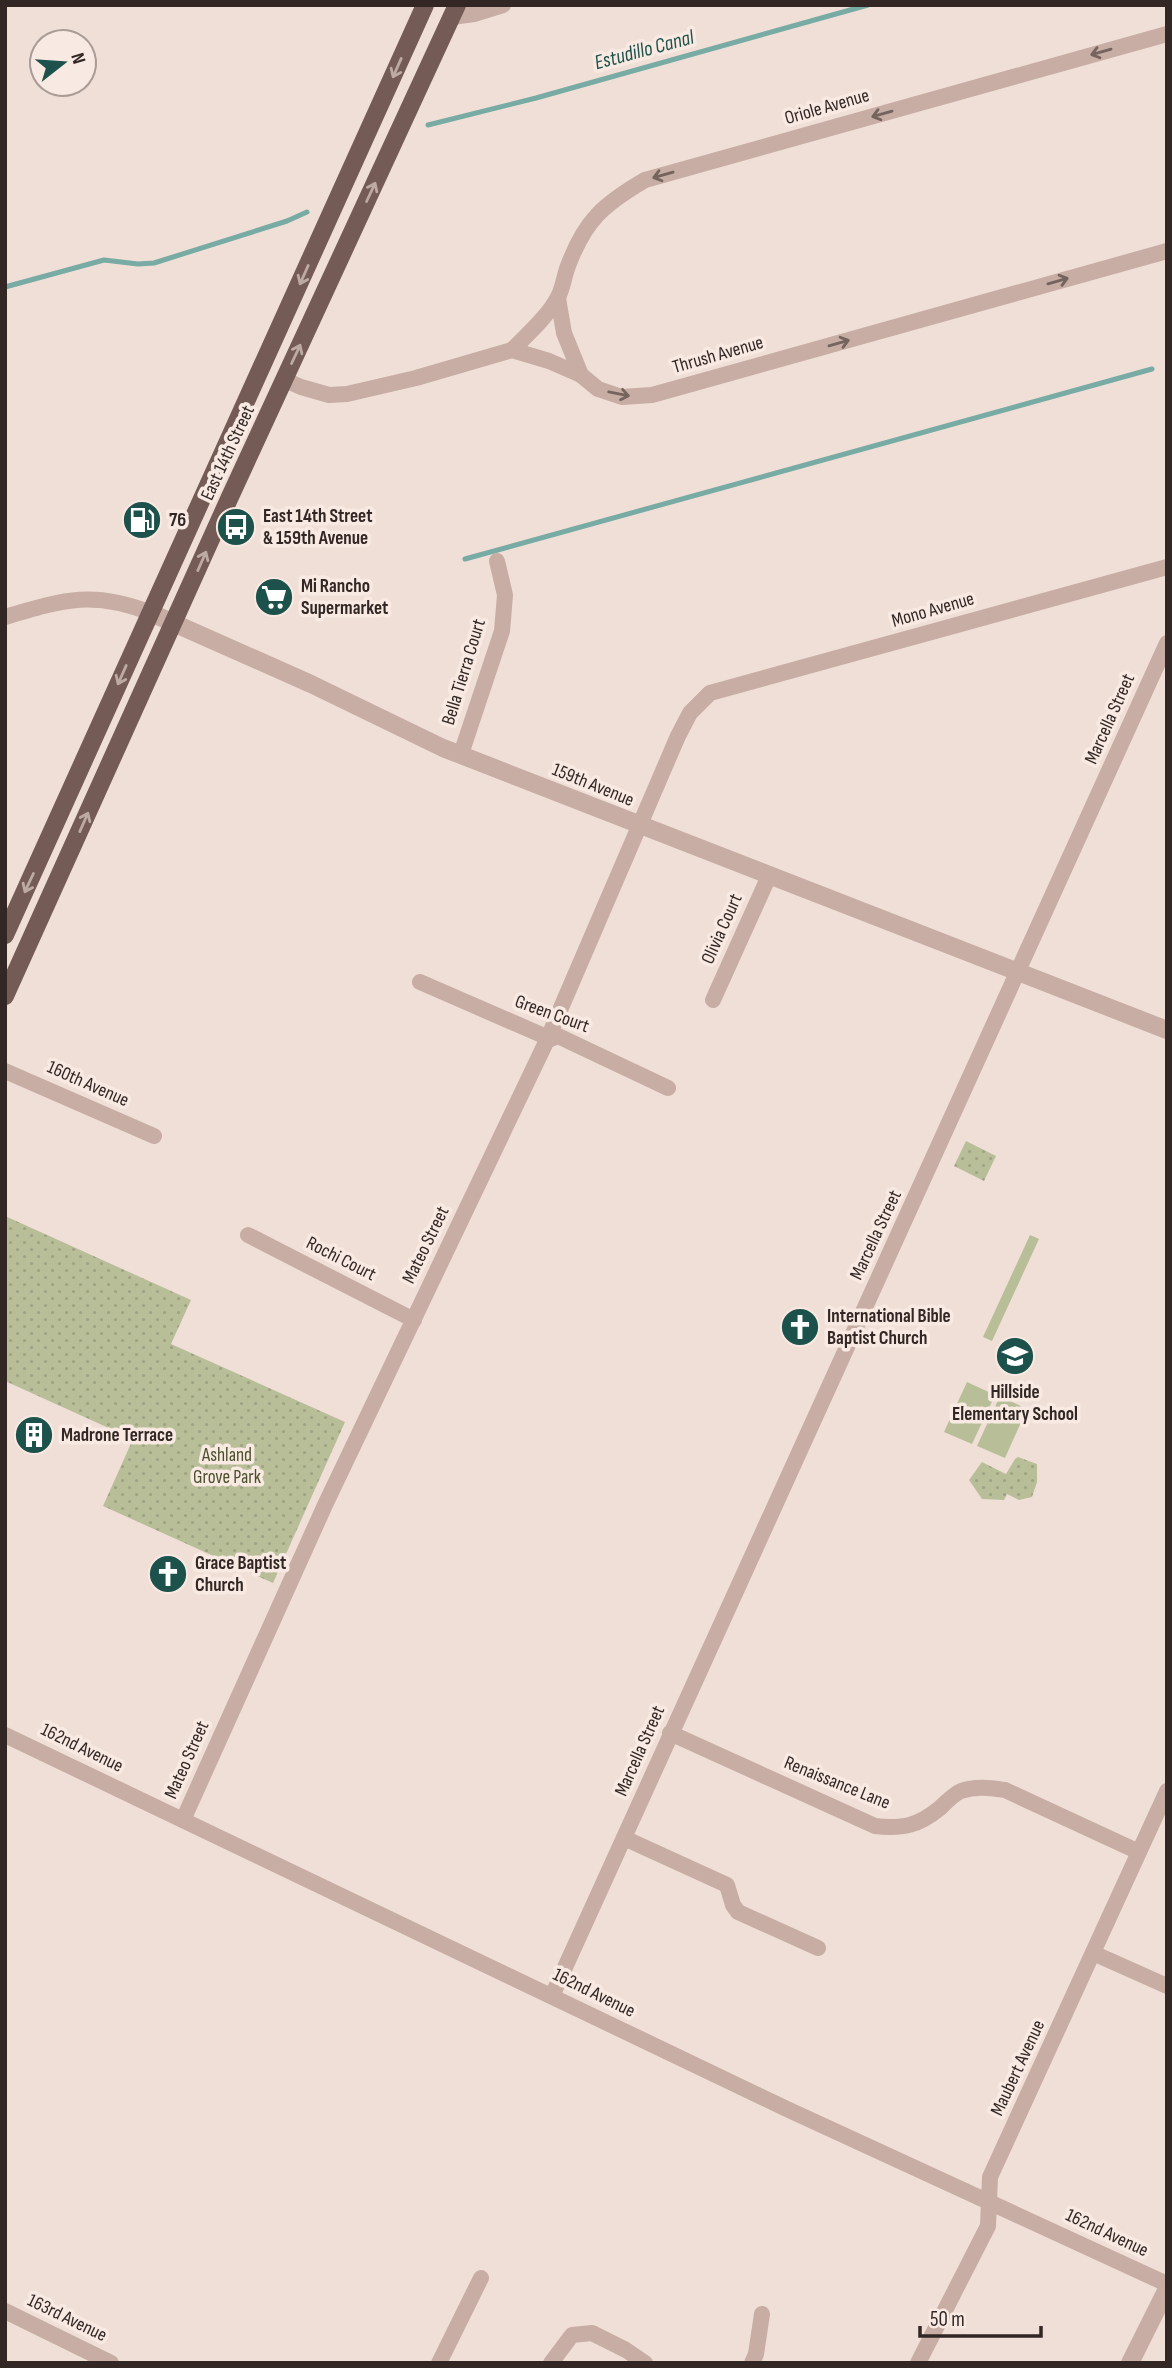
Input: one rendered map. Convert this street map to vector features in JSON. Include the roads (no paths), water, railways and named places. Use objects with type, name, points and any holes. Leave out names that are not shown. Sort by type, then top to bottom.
[{"type":"main road","name":"East 14th Street","points":[[5,935],[425,5]]},
{"type":"main road","name":"East 14th Street","points":[[5,996],[173,623],[455,11]]},
{"type":"street","points":[[455,11],[474,14],[502,5]]},
{"type":"street","name":"Oriole Avenue","points":[[512,350],[558,298],[568,265],[591,220],[613,199],[645,180],[1167,34]]},
{"type":"street","name":"Thrush Avenue","points":[[512,350],[581,375],[598,388],[622,397],[652,395],[1167,251]]},
{"type":"street","name":"Oriole Avenue","points":[[558,298],[564,333],[581,375]]},
{"type":"street","points":[[285,380],[329,395],[347,394],[416,378],[512,350]]},
{"type":"street","name":"Bella Tierra Court","points":[[461,754],[502,631],[505,594],[497,561]]},
{"type":"street","name":"Mono Avenue","points":[[710,692],[1167,567]]},
{"type":"street","name":"159th Avenue","points":[[5,617],[87,598],[117,601],[151,613],[461,754],[1167,1030]]},
{"type":"street","name":"Marcella Street","points":[[552,1996],[1167,643]]},
{"type":"street","name":"Mateo Street","points":[[183,1820],[326,1504],[548,1038],[690,713],[710,692]]},
{"type":"street","name":"Olivia Court","points":[[713,1000],[769,876]]},
{"type":"street","name":"Green Court","points":[[420,982],[548,1038],[558,1036],[668,1088]]},
{"type":"street","name":"160th Avenue","points":[[5,1071],[154,1136]]},
{"type":"street","name":"Rochi Court","points":[[248,1235],[414,1320]]},
{"type":"street","name":"Renaissance Lane","points":[[670,1733],[875,1826],[898,1829],[915,1824],[959,1791],[981,1787],[1004,1790],[1139,1852]]},
{"type":"street","name":"162nd Avenue","points":[[5,1735],[789,2110],[1167,2286]]},
{"type":"street","name":"Maubert Avenue","points":[[918,2363],[988,2226],[990,2178],[1167,1791]]},
{"type":"street","points":[[624,1838],[727,1885],[738,1912],[818,1948]]},
{"type":"street","points":[[1093,1953],[1167,1986]]},
{"type":"street","points":[[439,2363],[481,2278]]},
{"type":"street","points":[[1130,2363],[1167,2286]]},
{"type":"street","name":"163rd Avenue","points":[[5,2311],[91,2358],[111,2363]]},
{"type":"street","points":[[752,2363],[756,2354],[762,2314]]},
{"type":"street","points":[[551,2363],[572,2335],[592,2333],[645,2363]]},
{"type":"waterway","name":"Estudillo Canal","points":[[428,125],[536,98],[868,5]]},
{"type":"waterway","name":"Estudillo Canal","points":[[5,287],[104,260],[154,263],[287,221],[307,212]]},
{"type":"waterway","points":[[465,559],[1152,369]]},
{"type":"place","name":"76","points":[[142,520]]},
{"type":"place","name":"East 14th Street & 159th Avenue","points":[[236,527]]},
{"type":"place","name":"Mi Rancho Supermarket","points":[[274,597]]},
{"type":"place","name":"International Bible Baptist Church","points":[[800,1327]]},
{"type":"place","name":"Hillside Elementary School","points":[[1015,1356]]},
{"type":"place","name":"Madrone Terrace","points":[[34,1435]]},
{"type":"place","name":"Grace Baptist Church","points":[[168,1574]]},
{"type":"park label","name":"Ashland Grove Park","points":[[227,1466]]}]
